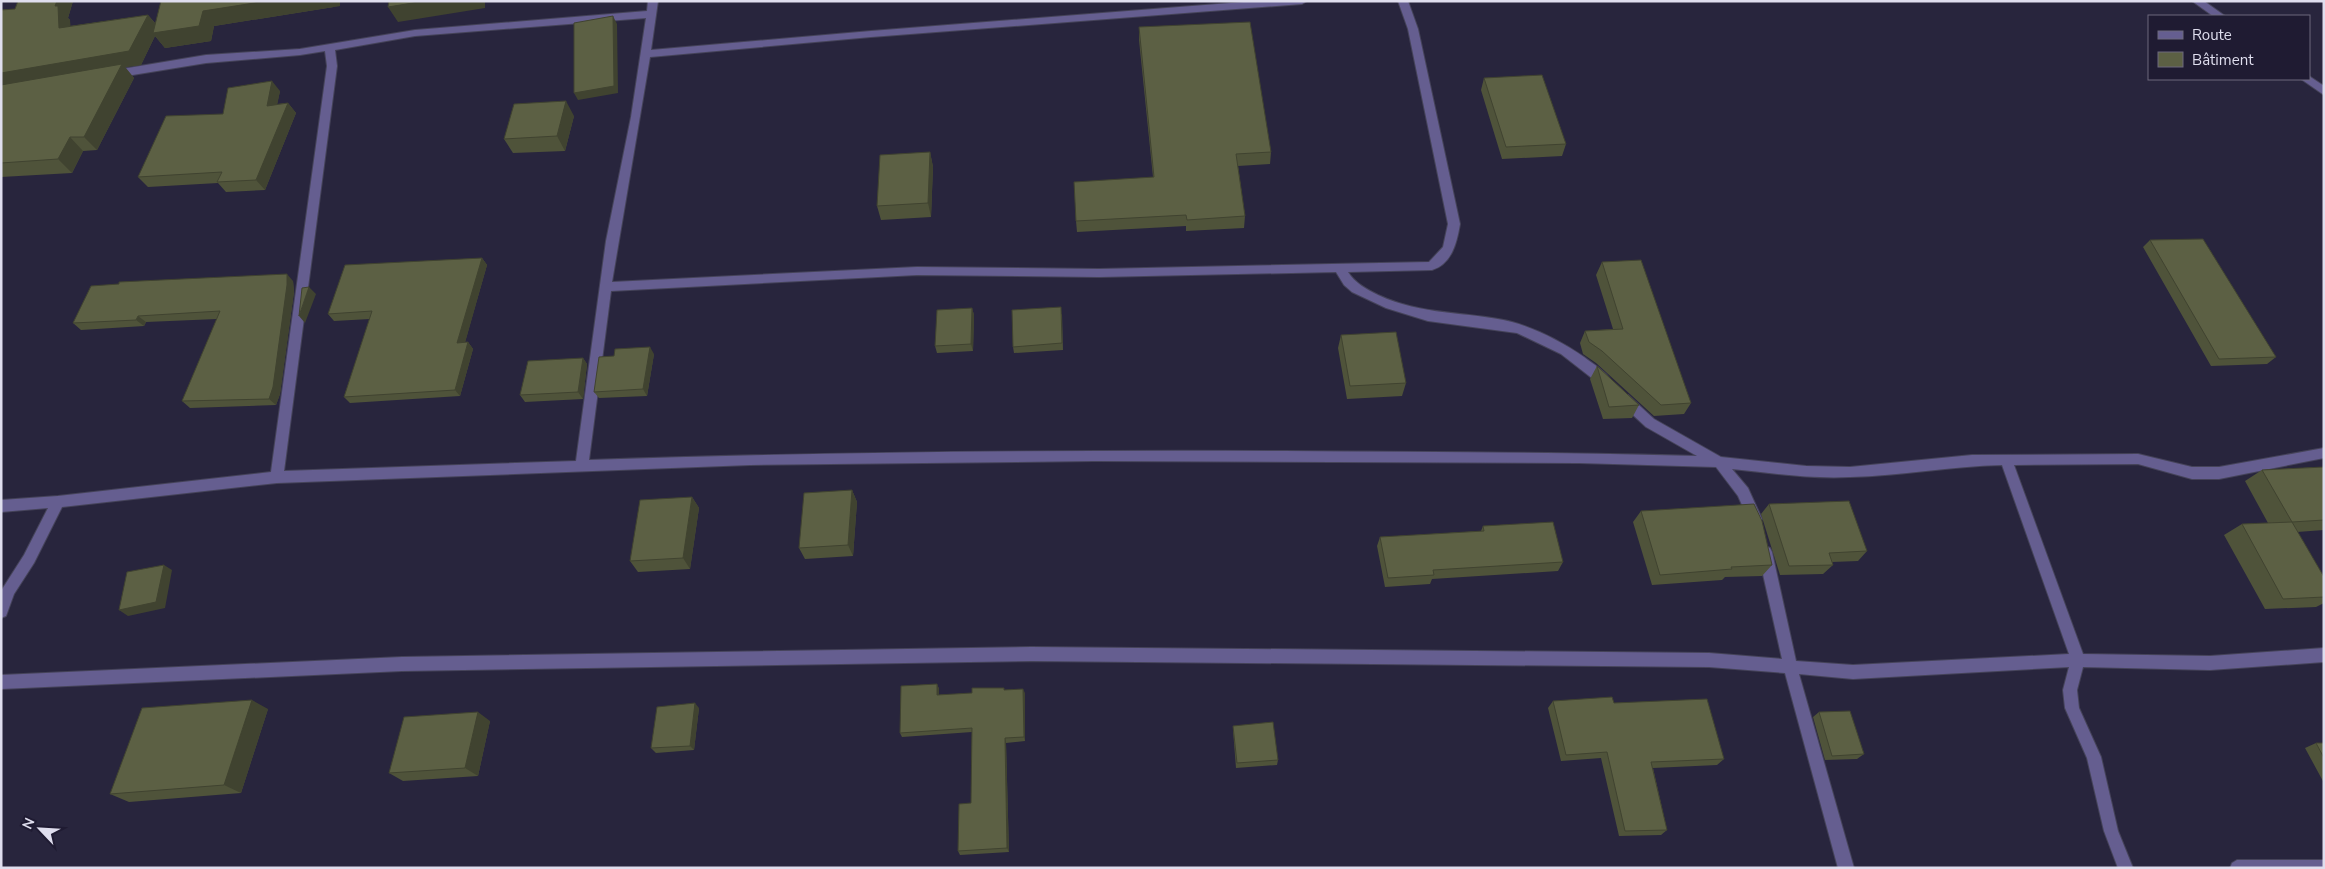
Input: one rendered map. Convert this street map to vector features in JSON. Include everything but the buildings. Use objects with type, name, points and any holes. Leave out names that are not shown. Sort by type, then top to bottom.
[{"type":"street","points":[[582,466],[612,241],[654,1]]},
{"type":"street","points":[[646,54],[871,34],[1302,1]]},
{"type":"street","points":[[607,287],[917,271],[1099,273],[1432,266],[1445,256],[1452,241],[1454,224],[1413,29],[1403,1]]},
{"type":"street","points":[[2197,1],[2218,15]]},
{"type":"street","points":[[105,76],[206,58],[330,47],[414,33],[652,14]]},
{"type":"street","points":[[277,478],[332,66],[330,47]]},
{"type":"street","points":[[2308,80],[2324,91]]},
{"type":"street","points":[[1340,268],[1343,277],[1351,287],[1381,302],[1410,313],[1491,323],[1519,329],[1555,344],[1591,368],[1650,423],[1719,462],[1743,492],[1762,537],[1790,666],[1846,868]]},
{"type":"street","points":[[1,506],[58,502],[277,478],[750,460],[1094,456],[1579,458],[1719,462],[1806,471],[1850,472],[1972,460],[2138,460],[2192,473],[2219,473],[2324,453]]},
{"type":"street","points":[[2006,460],[2078,660],[2070,690],[2072,708],[2094,758],[2111,831],[2126,868]]},
{"type":"street","points":[[1,612],[8,591],[29,559],[58,502]]},
{"type":"street","points":[[1,682],[402,664],[1031,654],[1710,660],[1853,672],[2078,660],[2210,663],[2324,655]]},
{"type":"street","points":[[2237,868],[2324,868]]}]
